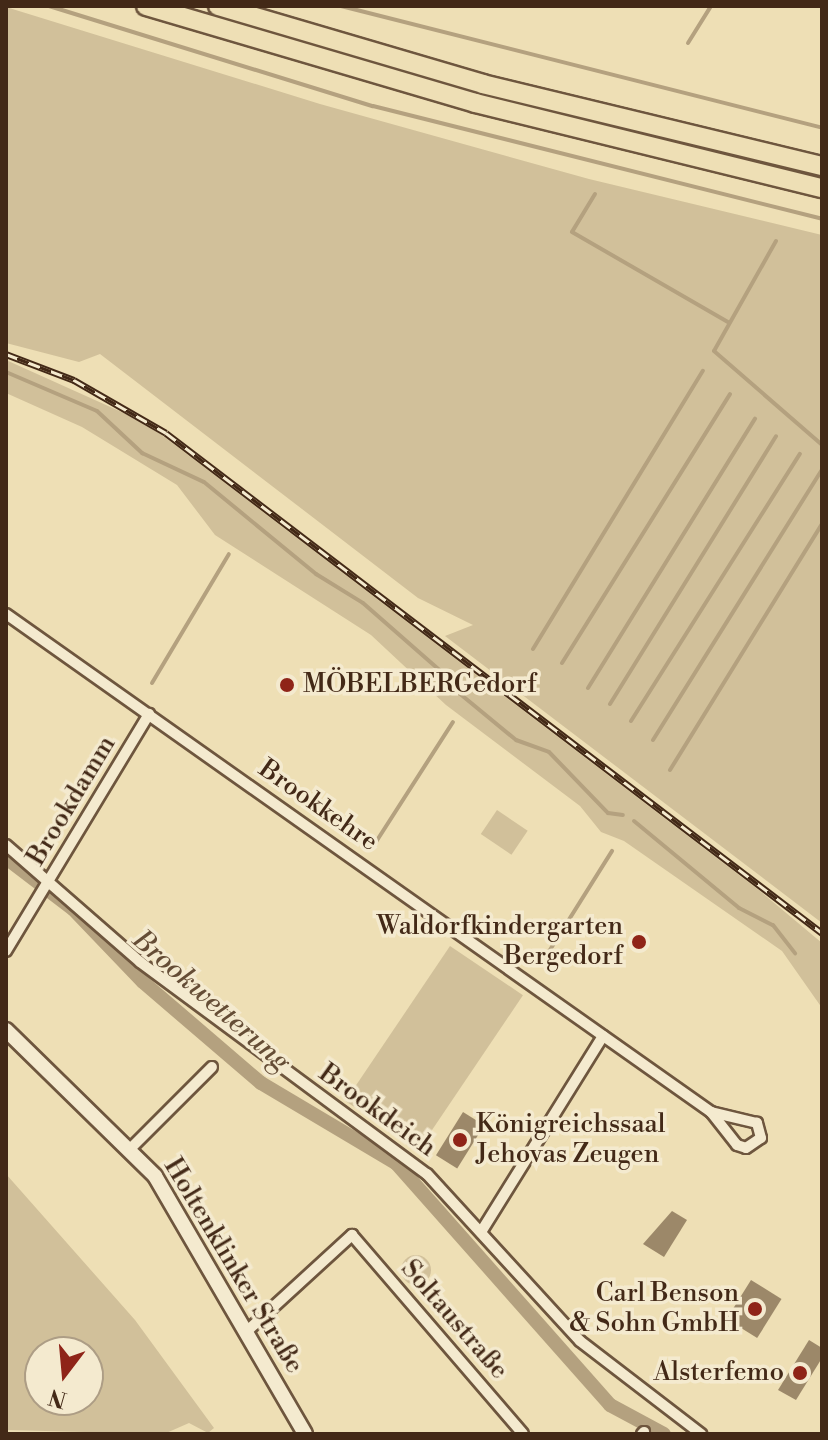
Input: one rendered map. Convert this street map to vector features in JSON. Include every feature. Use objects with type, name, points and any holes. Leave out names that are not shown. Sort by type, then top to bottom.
[{"type":"highway","points":[[146,6],[475,103],[822,188]]},
{"type":"highway","points":[[218,6],[497,88],[822,166]]},
{"type":"main road","name":"Holtenklinker Straße","points":[[6,1030],[132,1147],[176,1207],[305,1434]]},
{"type":"street","name":"Brookkehre","points":[[6,614],[711,1112],[737,1145],[746,1148],[761,1138],[757,1123],[711,1112]]},
{"type":"street","name":"Brookdamm","points":[[6,951],[149,714]]},
{"type":"street","name":"Brookdeich","points":[[6,845],[189,1001],[398,1149],[481,1232],[601,1361],[701,1434]]},
{"type":"street","points":[[481,1232],[603,1036]]},
{"type":"street","points":[[132,1147],[212,1067]]},
{"type":"street","name":"Soltaustraße","points":[[246,1332],[352,1235],[523,1434]]},
{"type":"shaded area","points":[[6,7],[320,104],[589,179],[822,235],[822,923],[445,636],[473,625],[418,598],[100,354],[79,362],[6,343]]},
{"type":"shaded area","points":[[6,360],[146,423],[760,891],[822,943],[822,1008],[782,951],[624,841],[601,832],[580,806],[446,705],[371,635],[215,535],[177,485],[82,427],[6,393]]},
{"type":"shaded area","points":[[497,810],[528,831],[511,855],[481,834]]},
{"type":"shaded area","points":[[450,946],[523,995],[418,1150],[345,1101]]},
{"type":"shaded area","points":[[6,1174],[135,1320],[214,1428],[208,1433],[189,1423],[164,1434],[6,1430]]},
{"type":"shaded area","points":[[416,1255],[426,1260],[431,1270],[426,1280],[416,1285],[406,1280],[401,1270],[406,1260]]},
{"type":"building","name":"Königreichssaal Jehovas Zeugen","points":[[463,1112],[484,1125],[457,1168],[436,1155]]},
{"type":"building","points":[[672,1211],[687,1220],[664,1257],[643,1244]]},
{"type":"building","name":"Carl Benson & Sohn GmbH","points":[[751,1280],[782,1299],[757,1338],[727,1319]]},
{"type":"building","name":"Alsterfemo","points":[[809,1340],[822,1348],[822,1358],[796,1400],[778,1390]]},
{"type":"waterway","points":[[49,6],[373,106],[822,219]]},
{"type":"waterway","points":[[341,6],[822,128]]},
{"type":"waterway","points":[[688,43],[711,6]]},
{"type":"waterway","points":[[595,194],[572,232],[728,322]]},
{"type":"waterway","points":[[776,241],[714,351],[822,445]]},
{"type":"waterway","points":[[533,649],[703,371]]},
{"type":"waterway","points":[[6,372],[97,411],[142,453],[204,482],[316,574],[363,603],[444,674]]},
{"type":"waterway","points":[[562,663],[730,394]]},
{"type":"waterway","points":[[588,688],[755,419]]},
{"type":"waterway","points":[[610,704],[776,436]]},
{"type":"waterway","points":[[631,721],[800,454]]},
{"type":"waterway","points":[[653,740],[822,470]]},
{"type":"waterway","points":[[670,770],[822,524]]},
{"type":"waterway","points":[[152,683],[229,554]]},
{"type":"waterway","points":[[459,693],[516,740],[549,752],[608,813],[623,815]]},
{"type":"waterway","points":[[374,845],[453,722]]},
{"type":"waterway","points":[[634,821],[739,908],[773,925],[795,953]]},
{"type":"waterway","points":[[543,961],[612,851]]},
{"type":"waterway","name":"Brookwetterung","points":[[6,858],[73,909],[143,982],[261,1083],[396,1163],[610,1405],[664,1434]]},
{"type":"railway","points":[[6,354],[74,380],[166,433],[822,933]]},
{"type":"place","name":"MÖBELBERGedorf","points":[[287,685]]},
{"type":"place","name":"Waldorfkindergarten Bergedorf","points":[[639,942]]},
{"type":"place","name":"Königreichssaal Jehovas Zeugen","points":[[460,1140]]},
{"type":"place","name":"Carl Benson & Sohn GmbH","points":[[755,1309]]},
{"type":"place","name":"Alsterfemo","points":[[800,1373]]}]
